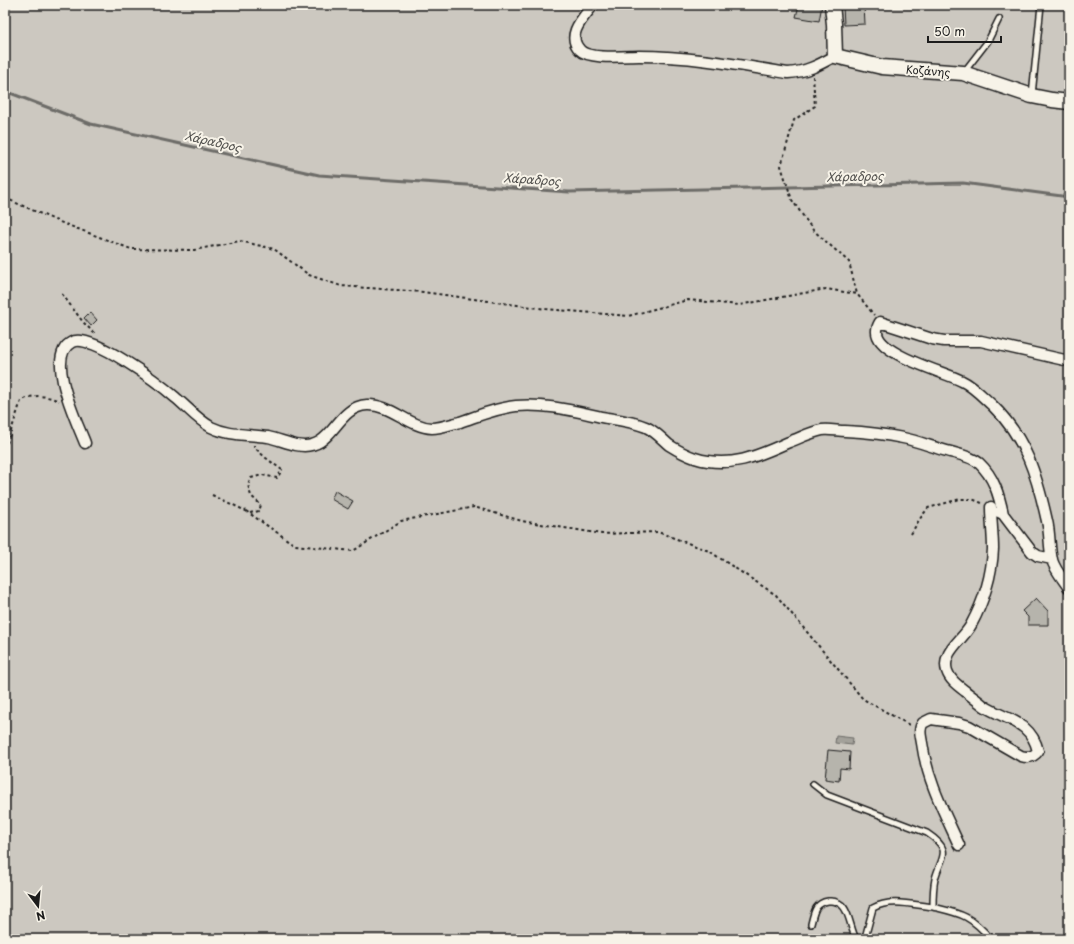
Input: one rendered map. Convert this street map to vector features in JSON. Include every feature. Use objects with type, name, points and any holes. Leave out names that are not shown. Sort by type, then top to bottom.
[{"type":"street","points":[[593,5],[576,27],[574,34],[577,46],[580,51],[586,54],[596,56],[655,56],[712,60],[788,73],[798,73],[812,69],[835,56],[832,5]]},
{"type":"street","name":"Κοζάνης","points":[[835,56],[889,68],[964,73],[1032,96],[1069,102]]},
{"type":"street","points":[[1069,361],[981,341],[944,341],[932,339],[880,322],[877,330],[882,343],[887,347],[909,361],[952,376],[968,384],[1006,420],[1026,452],[1034,472],[1047,522],[1052,559],[1057,570],[1069,588]]},
{"type":"street","points":[[85,443],[70,406],[62,376],[60,360],[67,345],[73,341],[79,340],[84,340],[115,354],[140,370],[175,396],[202,422],[225,433],[267,437],[299,446],[313,446],[325,438],[350,411],[358,406],[370,405],[382,407],[421,426],[431,428],[454,424],[498,409],[516,406],[532,406],[564,409],[638,424],[650,429],[673,447],[688,456],[713,462],[745,460],[807,434],[823,430],[858,432],[904,438],[976,460],[988,473],[994,484],[999,495],[1003,514]]},
{"type":"street","points":[[991,507],[1003,514],[1032,552],[1038,556],[1052,559]]},
{"type":"street","points":[[959,845],[931,783],[924,760],[920,730],[923,722],[931,719],[969,726],[1021,756],[1033,756],[1038,751],[1033,738],[1024,727],[985,706],[954,683],[946,670],[945,663],[948,655],[970,626],[990,578],[993,549],[991,507]]},
{"type":"lane","points":[[1032,96],[1041,5]]},
{"type":"lane","points":[[964,73],[988,41],[999,19]]},
{"type":"lane","points":[[813,784],[827,795],[927,833],[933,837],[942,848],[944,858],[936,877],[933,907]]},
{"type":"lane","points":[[811,924],[815,907],[822,902],[834,900],[843,905],[846,910],[856,939]]},
{"type":"lane","points":[[863,939],[866,934],[873,908],[886,903],[933,907],[962,914],[975,922],[991,939]]},
{"type":"path","points":[[812,69],[815,106],[794,120],[781,166],[792,200],[813,230],[849,262],[857,294],[880,322]]},
{"type":"path","points":[[5,198],[57,221],[131,249],[194,250],[240,241],[274,249],[309,275],[341,286],[423,292],[546,309],[628,316],[688,300],[739,305],[826,289],[857,294]]},
{"type":"path","points":[[62,294],[83,322],[99,338]]},
{"type":"path","points":[[5,449],[13,429],[19,405],[24,399],[42,396],[49,397],[70,406]]},
{"type":"path","points":[[212,495],[250,513],[259,511],[261,505],[251,496],[248,485],[252,478],[262,475],[277,478],[282,470],[254,447],[253,436]]},
{"type":"path","points":[[911,534],[928,508],[960,500],[972,499],[991,507]]},
{"type":"path","points":[[246,511],[295,545],[353,550],[401,522],[474,507],[522,521],[602,534],[658,532],[710,551],[776,595],[862,699],[895,718],[920,730]]},
{"type":"shaded area","points":[[5,5],[1069,5],[1069,939],[5,939]]},
{"type":"shaded area","points":[[836,736],[853,738],[852,745],[835,743]]},
{"type":"building","points":[[799,5],[822,5],[819,21],[796,17]]},
{"type":"building","points":[[864,5],[865,24],[844,25],[843,6]]},
{"type":"building","points":[[90,312],[97,320],[91,326],[84,318]]},
{"type":"building","points":[[335,491],[353,501],[348,509],[331,499]]},
{"type":"building","points":[[1036,598],[1048,611],[1048,625],[1028,625],[1028,617],[1022,611]]},
{"type":"building","points":[[828,750],[850,752],[849,769],[840,768],[839,781],[825,779]]},
{"type":"waterway","name":"Χάραδρος","points":[[5,91],[91,124],[319,175],[569,192],[963,183],[1069,197]]}]
